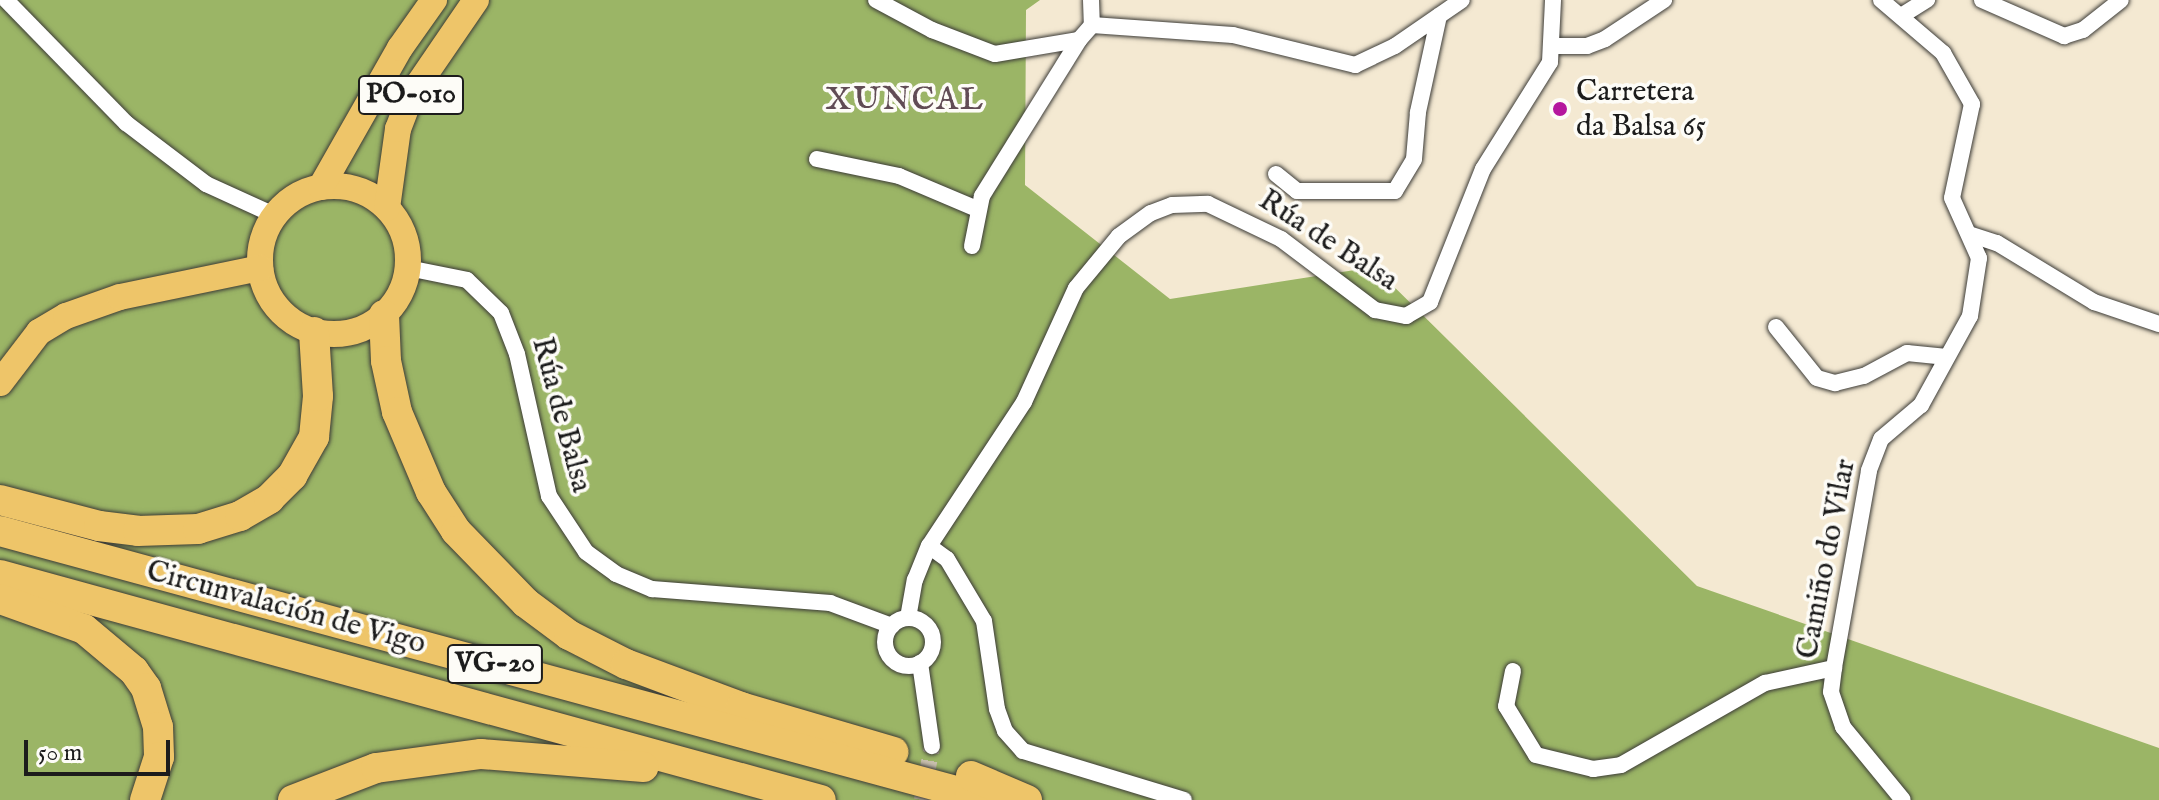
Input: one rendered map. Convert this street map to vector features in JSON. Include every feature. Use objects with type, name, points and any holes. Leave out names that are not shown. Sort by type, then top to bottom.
[{"type":"highway","points":[[384,315],[386,361],[397,412],[431,492],[456,531],[526,603],[569,635],[626,664],[741,707],[955,770],[1027,800]]},
{"type":"highway","points":[[0,500],[99,526],[138,531],[198,529],[240,516],[269,499],[292,476],[314,437],[318,396],[314,332]]},
{"type":"highway","name":"Circunvalación de Vigo","points":[[0,531],[989,800]]},
{"type":"highway","name":"Circunvalación de Vigo","points":[[0,575],[821,800]]},
{"type":"highway","points":[[0,599],[84,629],[134,671],[146,688],[158,727],[159,757],[145,800]]},
{"type":"highway","points":[[293,800],[376,768],[481,754],[642,767],[691,764]]},
{"type":"main road","name":"PO-010","points":[[321,187],[400,48],[434,0]]},
{"type":"main road","name":"PO-010","points":[[387,208],[398,129],[411,95],[476,0]]},
{"type":"main road","points":[[321,187],[356,189],[387,208],[406,240],[408,268],[396,301],[384,315],[363,329],[314,332],[277,308],[260,268],[263,240],[274,215],[303,192],[321,187]]},
{"type":"main road","points":[[0,383],[39,332],[66,316],[120,297],[260,268]]},
{"type":"street","points":[[6,0],[126,123],[206,184],[274,215]]},
{"type":"street","points":[[876,0],[932,30],[995,54],[1079,40]]},
{"type":"street","points":[[972,246],[977,209],[1079,40],[1092,25],[1091,0]]},
{"type":"street","points":[[1092,25],[1233,35],[1355,65],[1462,0]]},
{"type":"street","name":"Rúa de Balsa","points":[[908,618],[915,580],[929,546],[1024,402],[1076,288],[1099,256],[1135,223],[1172,205],[1208,204],[1281,239],[1375,310],[1394,317],[1416,313],[1440,287],[1483,169],[1550,62],[1554,46],[1553,0]]},
{"type":"street","points":[[1554,46],[1587,46],[1605,39],[1664,0]]},
{"type":"street","name":"Camiño do Vilar","points":[[1881,0],[1943,53],[1972,104],[1952,198],[1972,235],[1979,284],[1970,316],[1921,405],[1881,439],[1869,471],[1834,668],[1831,692],[1843,727],[1903,800]]},
{"type":"street","points":[[1901,16],[1927,0]]},
{"type":"street","points":[[1982,0],[2064,36],[2083,30],[2121,0]]},
{"type":"street","points":[[1276,174],[1297,191],[1395,191],[1414,159],[1418,112],[1439,16]]},
{"type":"street","points":[[817,159],[899,176],[977,209]]},
{"type":"street","points":[[1972,235],[1997,243],[2094,302],[2159,324]]},
{"type":"street","name":"Rúa de Balsa","points":[[408,268],[467,280],[501,313],[517,354],[549,496],[562,521],[596,560],[652,589],[830,603],[892,626]]},
{"type":"street","points":[[1776,327],[1817,378],[1835,383],[1864,376],[1907,353],[1947,357]]},
{"type":"street","points":[[929,546],[947,559],[984,621],[997,709],[1005,731],[1023,751],[1184,800]]},
{"type":"street","points":[[908,618],[924,624],[933,639],[932,650],[920,663],[904,665],[890,657],[885,641],[892,626],[908,618]]},
{"type":"street","points":[[920,663],[932,746]]},
{"type":"street","points":[[1513,671],[1506,706],[1536,755],[1593,769],[1621,765],[1765,683],[1834,668]]},
{"type":"green space","points":[[0,0],[1040,0],[1026,10],[1025,185],[1170,299],[1374,267],[1697,586],[2159,748],[2159,800],[0,800]]},
{"type":"tunnel","points":[[922,800],[932,746]]},
{"type":"place","name":"Carretera da Balsa 65","points":[[1560,109]]},
{"type":"district","name":"XUNCAL","points":[[905,101]]}]
